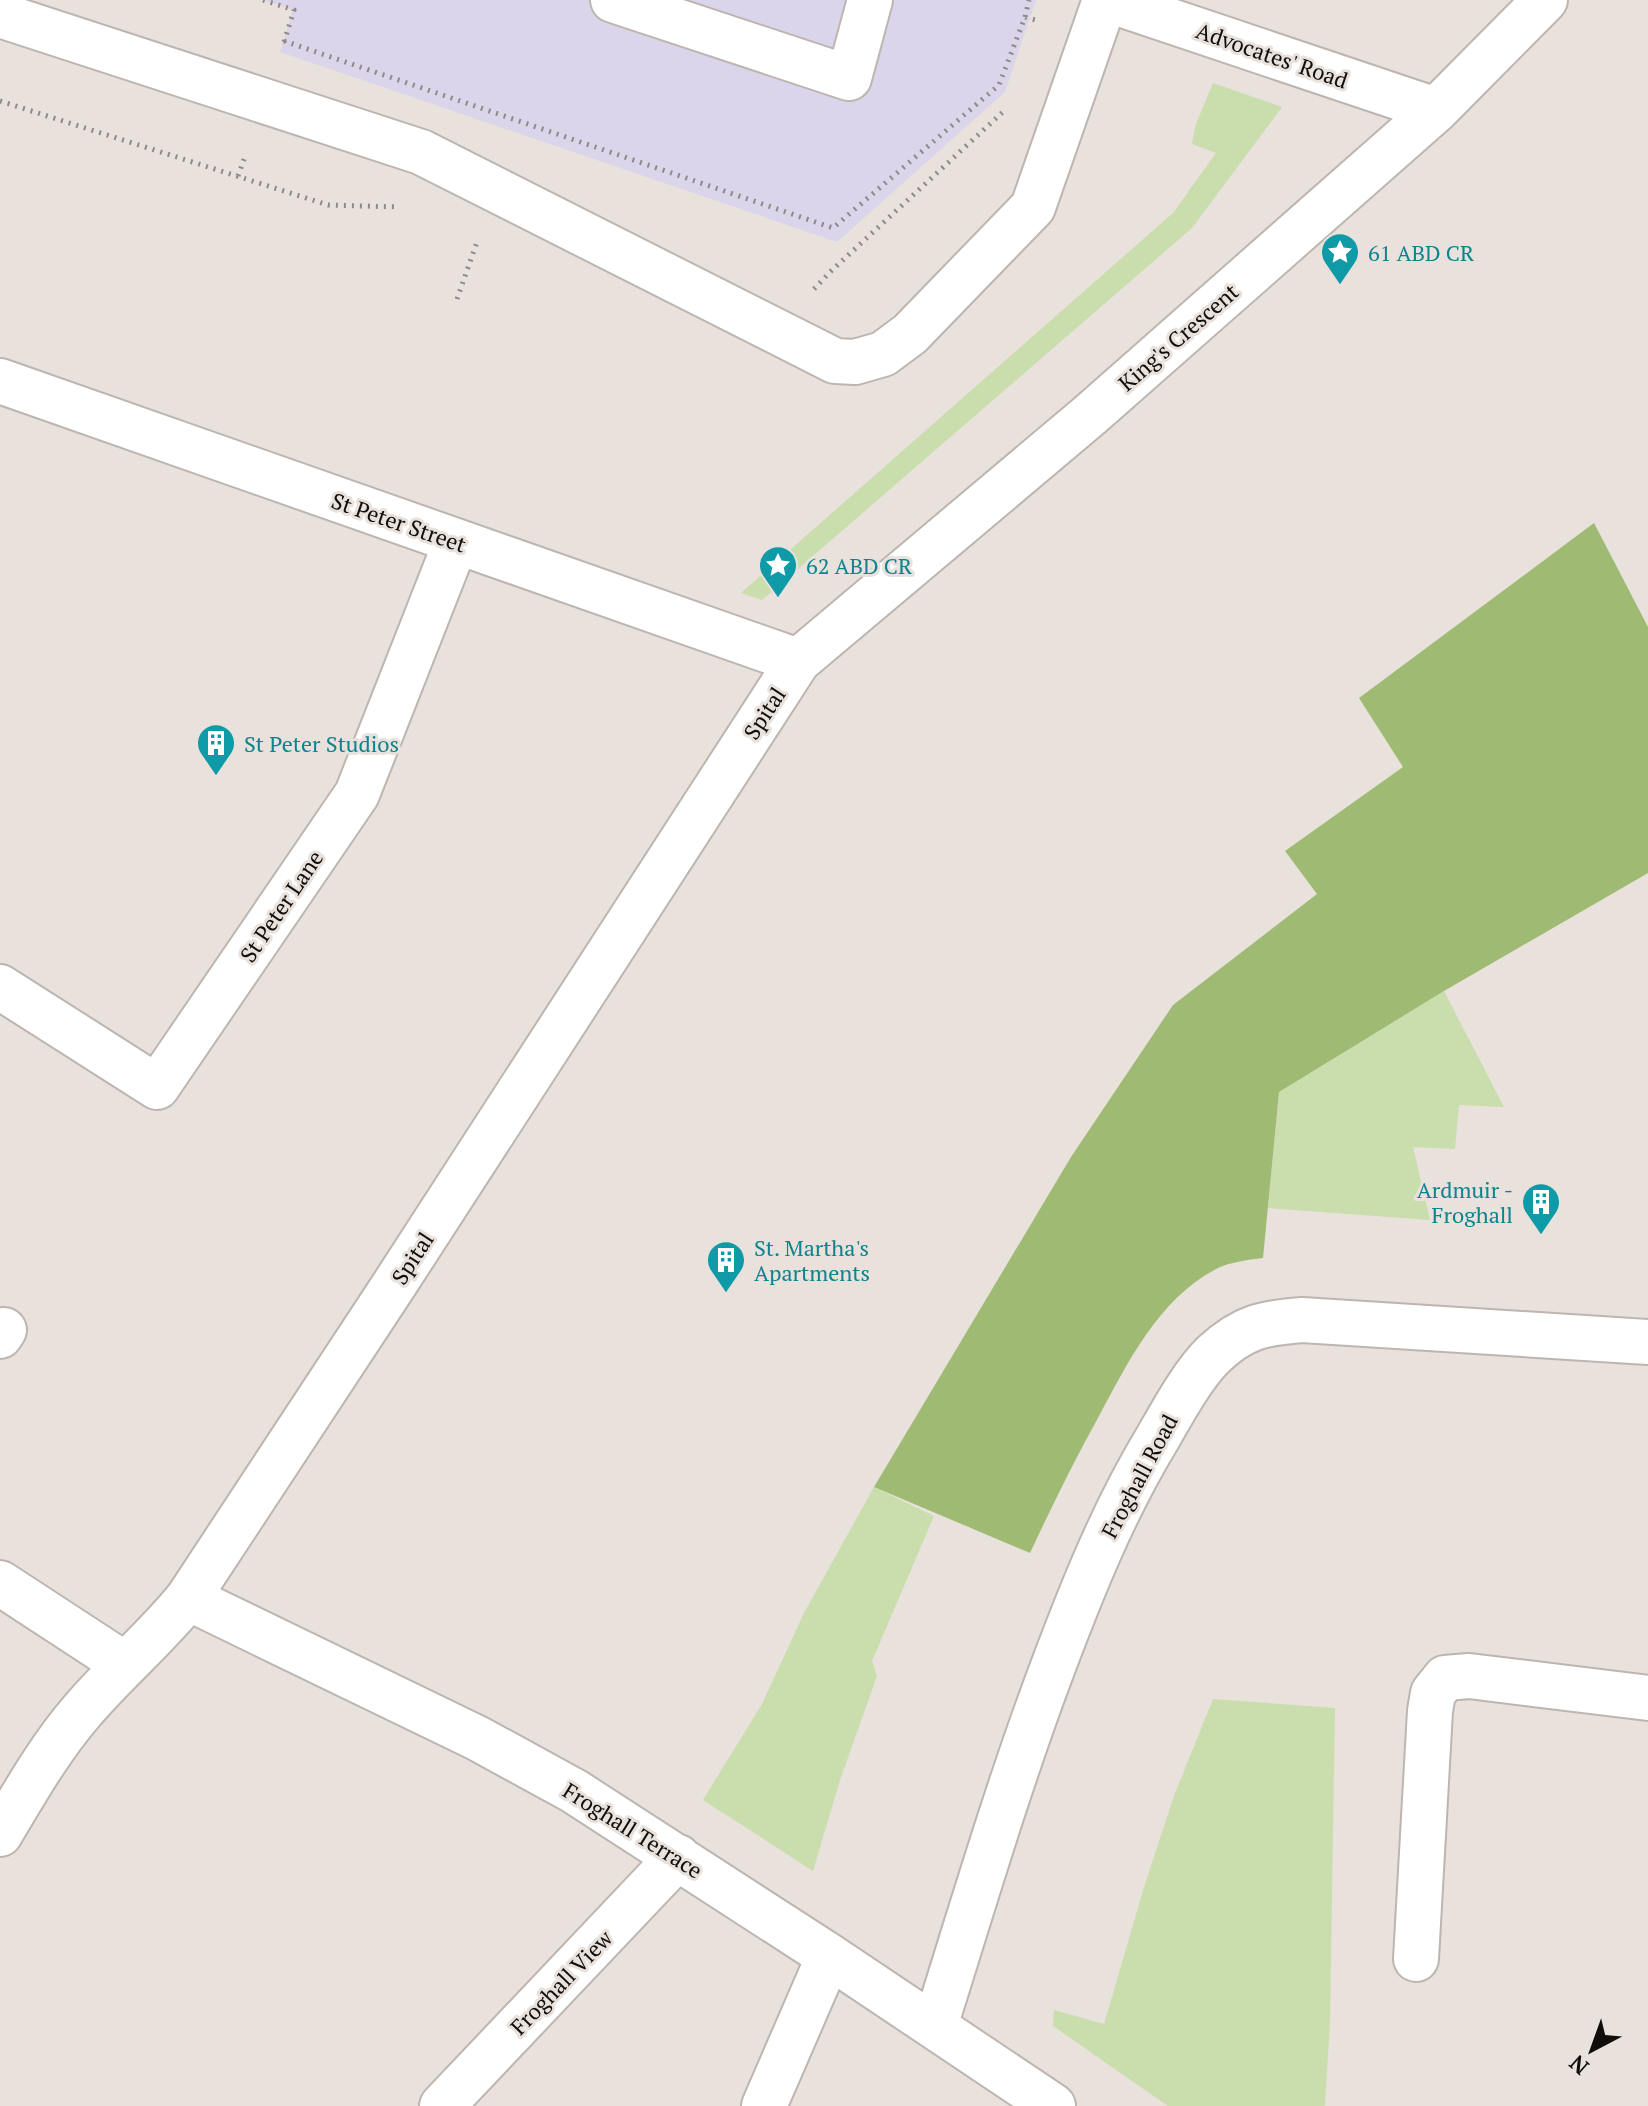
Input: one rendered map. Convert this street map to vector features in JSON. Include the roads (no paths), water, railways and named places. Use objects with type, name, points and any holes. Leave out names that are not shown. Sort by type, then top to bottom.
[{"type":"street","points":[[632,3],[717,16],[849,78],[870,0]]},
{"type":"street","name":"Advocates' Road","points":[[0,15],[421,152],[835,361],[855,362],[883,354],[910,334],[1033,207],[1106,0],[1436,110]]},
{"type":"street","name":"King's Crescent","points":[[798,661],[1090,415],[1436,110],[1545,0]]},
{"type":"street","name":"St Peter Street","points":[[0,381],[798,661]]},
{"type":"street","name":"St Peter Lane","points":[[0,987],[157,1087],[357,794],[456,542]]},
{"type":"street","name":"Spital","points":[[0,1834],[45,1761],[72,1725],[124,1664],[167,1625],[188,1598],[798,661]]},
{"type":"street","name":"Froghall Road","points":[[935,2026],[1032,1724],[1074,1611],[1140,1467],[1181,1397],[1212,1356],[1241,1332],[1270,1322],[1302,1320],[1648,1342]]},
{"type":"street","points":[[0,1583],[124,1664]]},
{"type":"street","name":"Froghall Terrace","points":[[188,1598],[477,1738],[574,1791],[1053,2106]]},
{"type":"street","points":[[1416,1959],[1430,1711],[1433,1693],[1445,1678],[1469,1676],[1648,1698]]},
{"type":"street","name":"Froghall View","points":[[442,2106],[678,1857]]},
{"type":"street","points":[[764,2106],[829,1956]]},
{"type":"place","name":"61 ABD CR","points":[[1340,286]]},
{"type":"place","name":"62 ABD CR","points":[[778,599]]},
{"type":"place","name":"St Peter Studios","points":[[216,777]]},
{"type":"place","name":"Ardmuir - Froghall","points":[[1541,1236]]},
{"type":"place","name":"St. Martha's Apartments","points":[[726,1294]]}]
